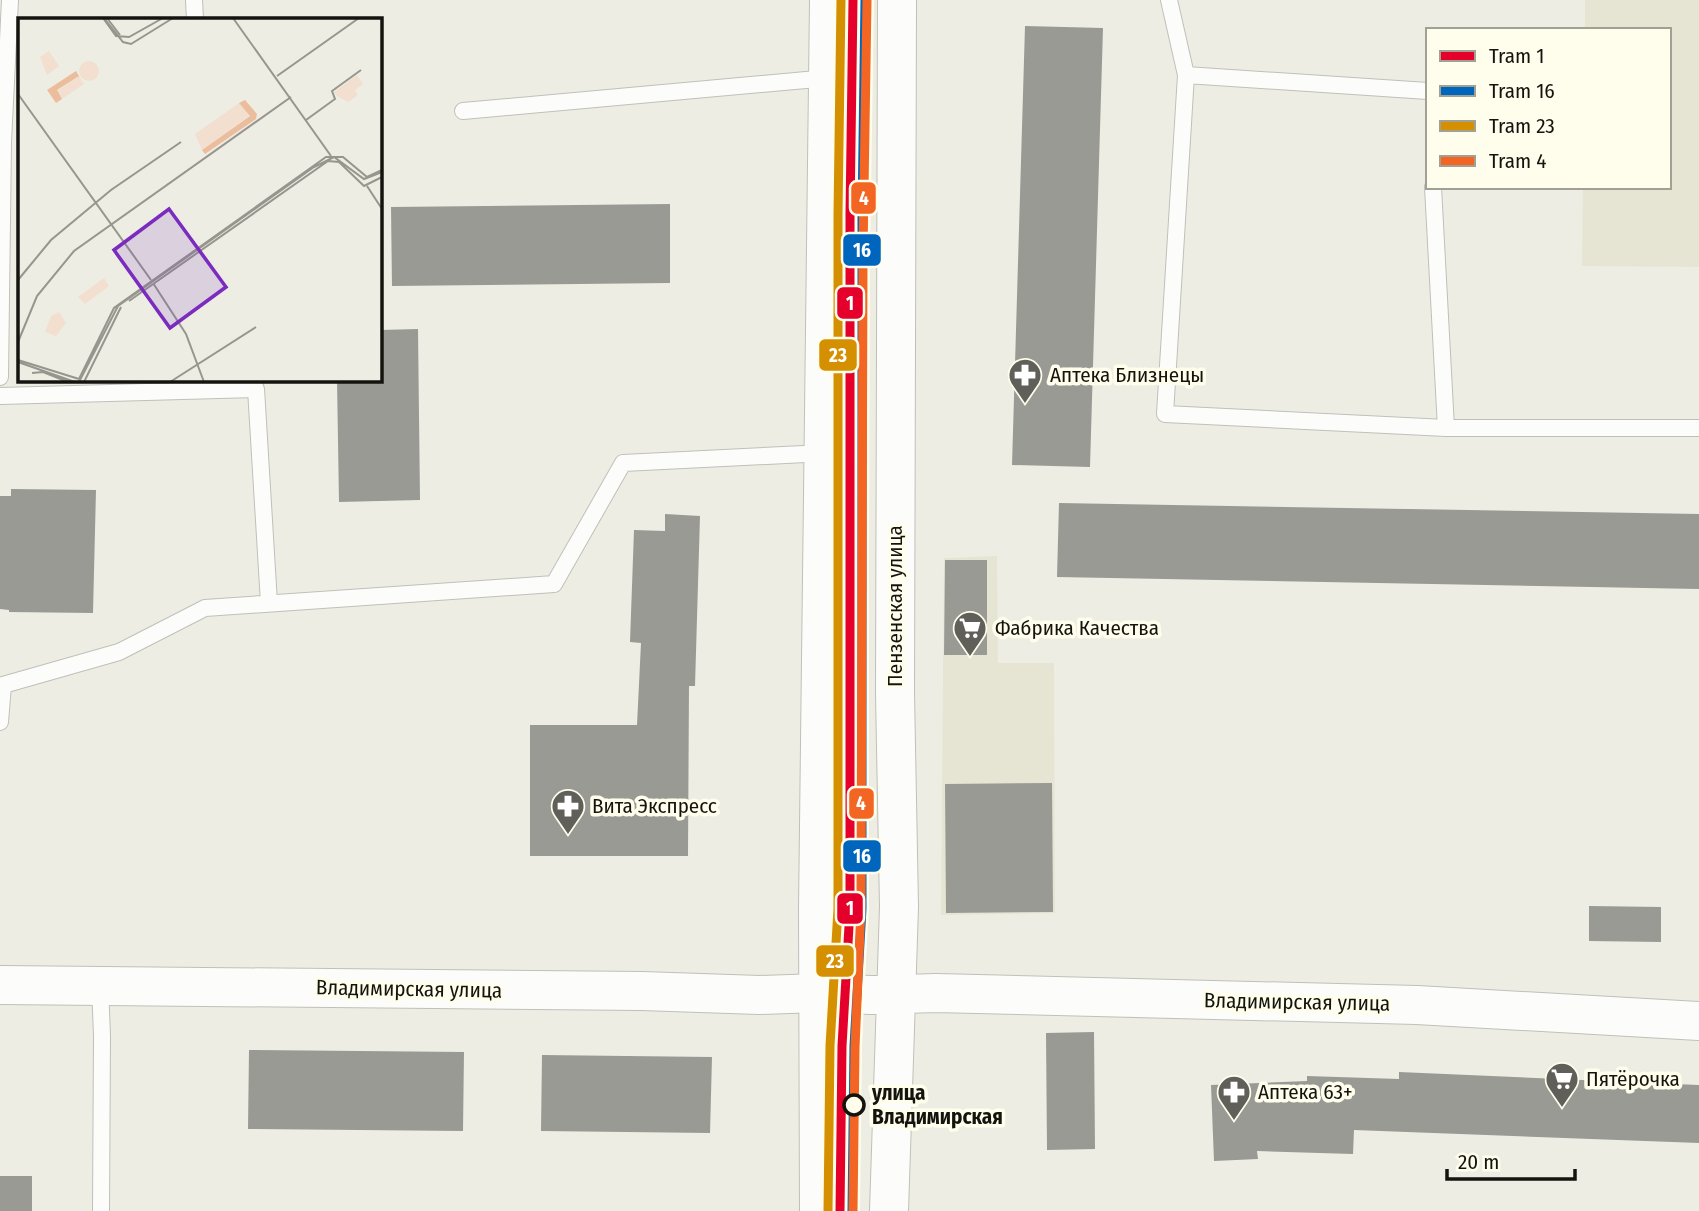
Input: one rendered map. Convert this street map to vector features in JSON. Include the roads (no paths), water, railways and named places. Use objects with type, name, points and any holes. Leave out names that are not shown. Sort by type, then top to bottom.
[{"type":"main road","points":[[819,1211],[818,993],[829,0]]},
{"type":"main road","name":"Пензенская улица","points":[[889,1211],[899,907],[895,693],[897,0]]},
{"type":"main road","name":"Владимирская улица","points":[[0,985],[642,991],[759,995],[936,993],[1417,1005],[1699,1021]]},
{"type":"lane","points":[[0,377],[11,142],[10,0]]},
{"type":"lane","points":[[194,0],[195,18]]},
{"type":"lane","points":[[1169,0],[1186,75],[1165,414],[1446,428],[1699,428]]},
{"type":"lane","points":[[1186,75],[1426,90]]},
{"type":"lane","points":[[463,111],[828,78]]},
{"type":"lane","points":[[1433,189],[1446,428]]},
{"type":"lane","points":[[0,396],[235,385],[256,389],[269,603]]},
{"type":"lane","points":[[0,722],[3,685],[119,652],[205,608],[554,584],[623,463],[825,453]]},
{"type":"lane","points":[[100,986],[101,1211]]},
{"type":"tram line","name":"23","points":[[828,1211],[830,1046],[838,909],[838,214],[841,0]]},
{"type":"tram line","name":"1","points":[[840,1211],[842,1046],[850,909],[850,214],[853,0]]},
{"type":"tram line","name":"16","points":[[852,1211],[854,1046],[862,909],[862,214],[865,0]]},
{"type":"tram line","name":"4","points":[[853,1211],[855,1047],[861,908],[863,253],[867,0]]},
{"type":"place","name":"Аптека Близнецы","points":[[1025,405]]},
{"type":"place","name":"Фабрика Качества","points":[[970,658]]},
{"type":"place","name":"Вита Экспресс","points":[[568,836]]},
{"type":"place","name":"улица Владимирская","points":[[854,1105]]},
{"type":"place","name":"Пятёрочка","points":[[1562,1109]]},
{"type":"place","name":"Аптека 63+","points":[[1234,1122]]}]
